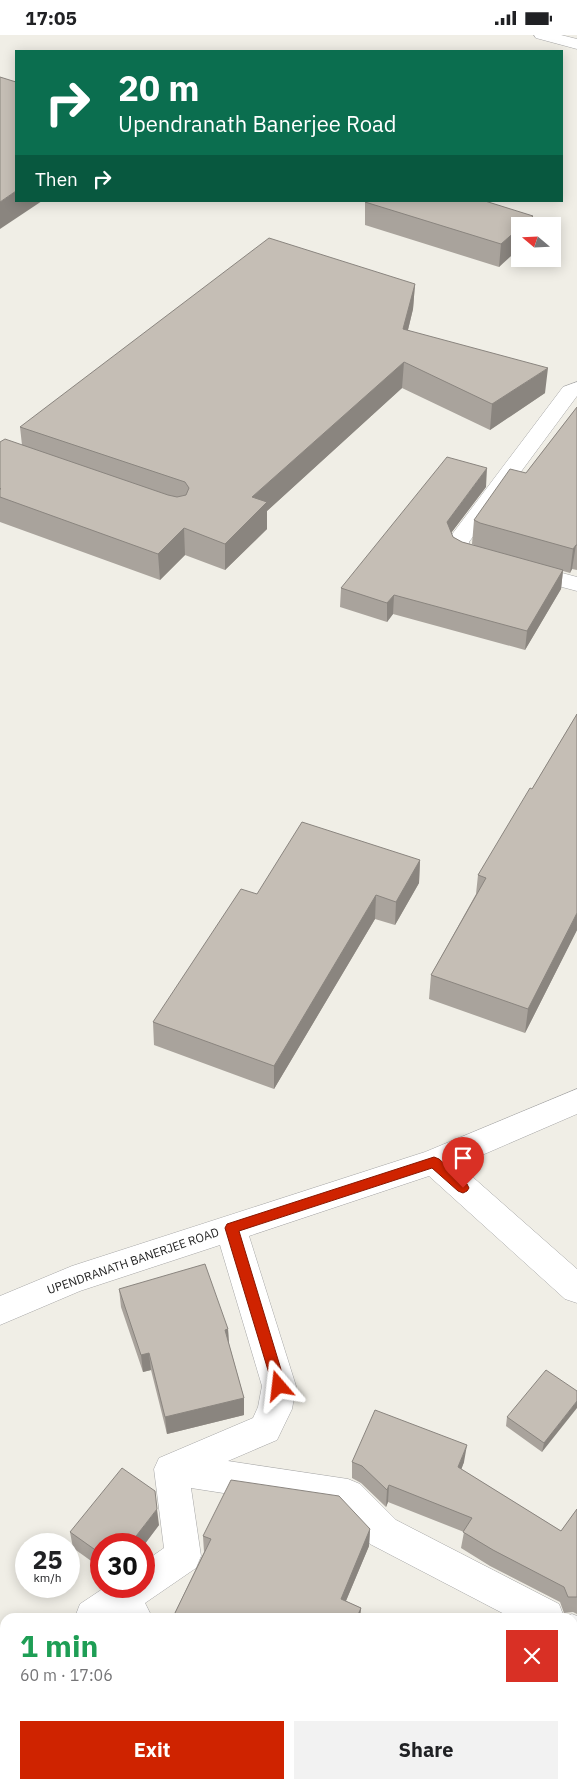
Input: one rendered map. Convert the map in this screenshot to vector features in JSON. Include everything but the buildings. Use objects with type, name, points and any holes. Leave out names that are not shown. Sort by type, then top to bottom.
[{"type":"street","points":[[542,35],[577,44]]},
{"type":"street","points":[[577,388],[570,391],[458,542],[460,549],[469,554],[577,584]]},
{"type":"street","name":"UPENDRANATH BANERJEE ROAD","points":[[0,1311],[72,1280],[434,1162],[577,1101]]},
{"type":"street","points":[[434,1162],[577,1289]]},
{"type":"street","points":[[171,1469],[265,1429],[275,1409],[279,1386],[231,1228]]},
{"type":"street","points":[[155,1575],[183,1556],[171,1469]]},
{"type":"street","points":[[171,1469],[348,1496],[359,1506],[371,1524],[377,1528],[538,1613]]},
{"type":"street","points":[[113,1613],[127,1598]]},
{"type":"route","points":[[279,1386],[231,1228],[434,1162],[463,1188]]}]
